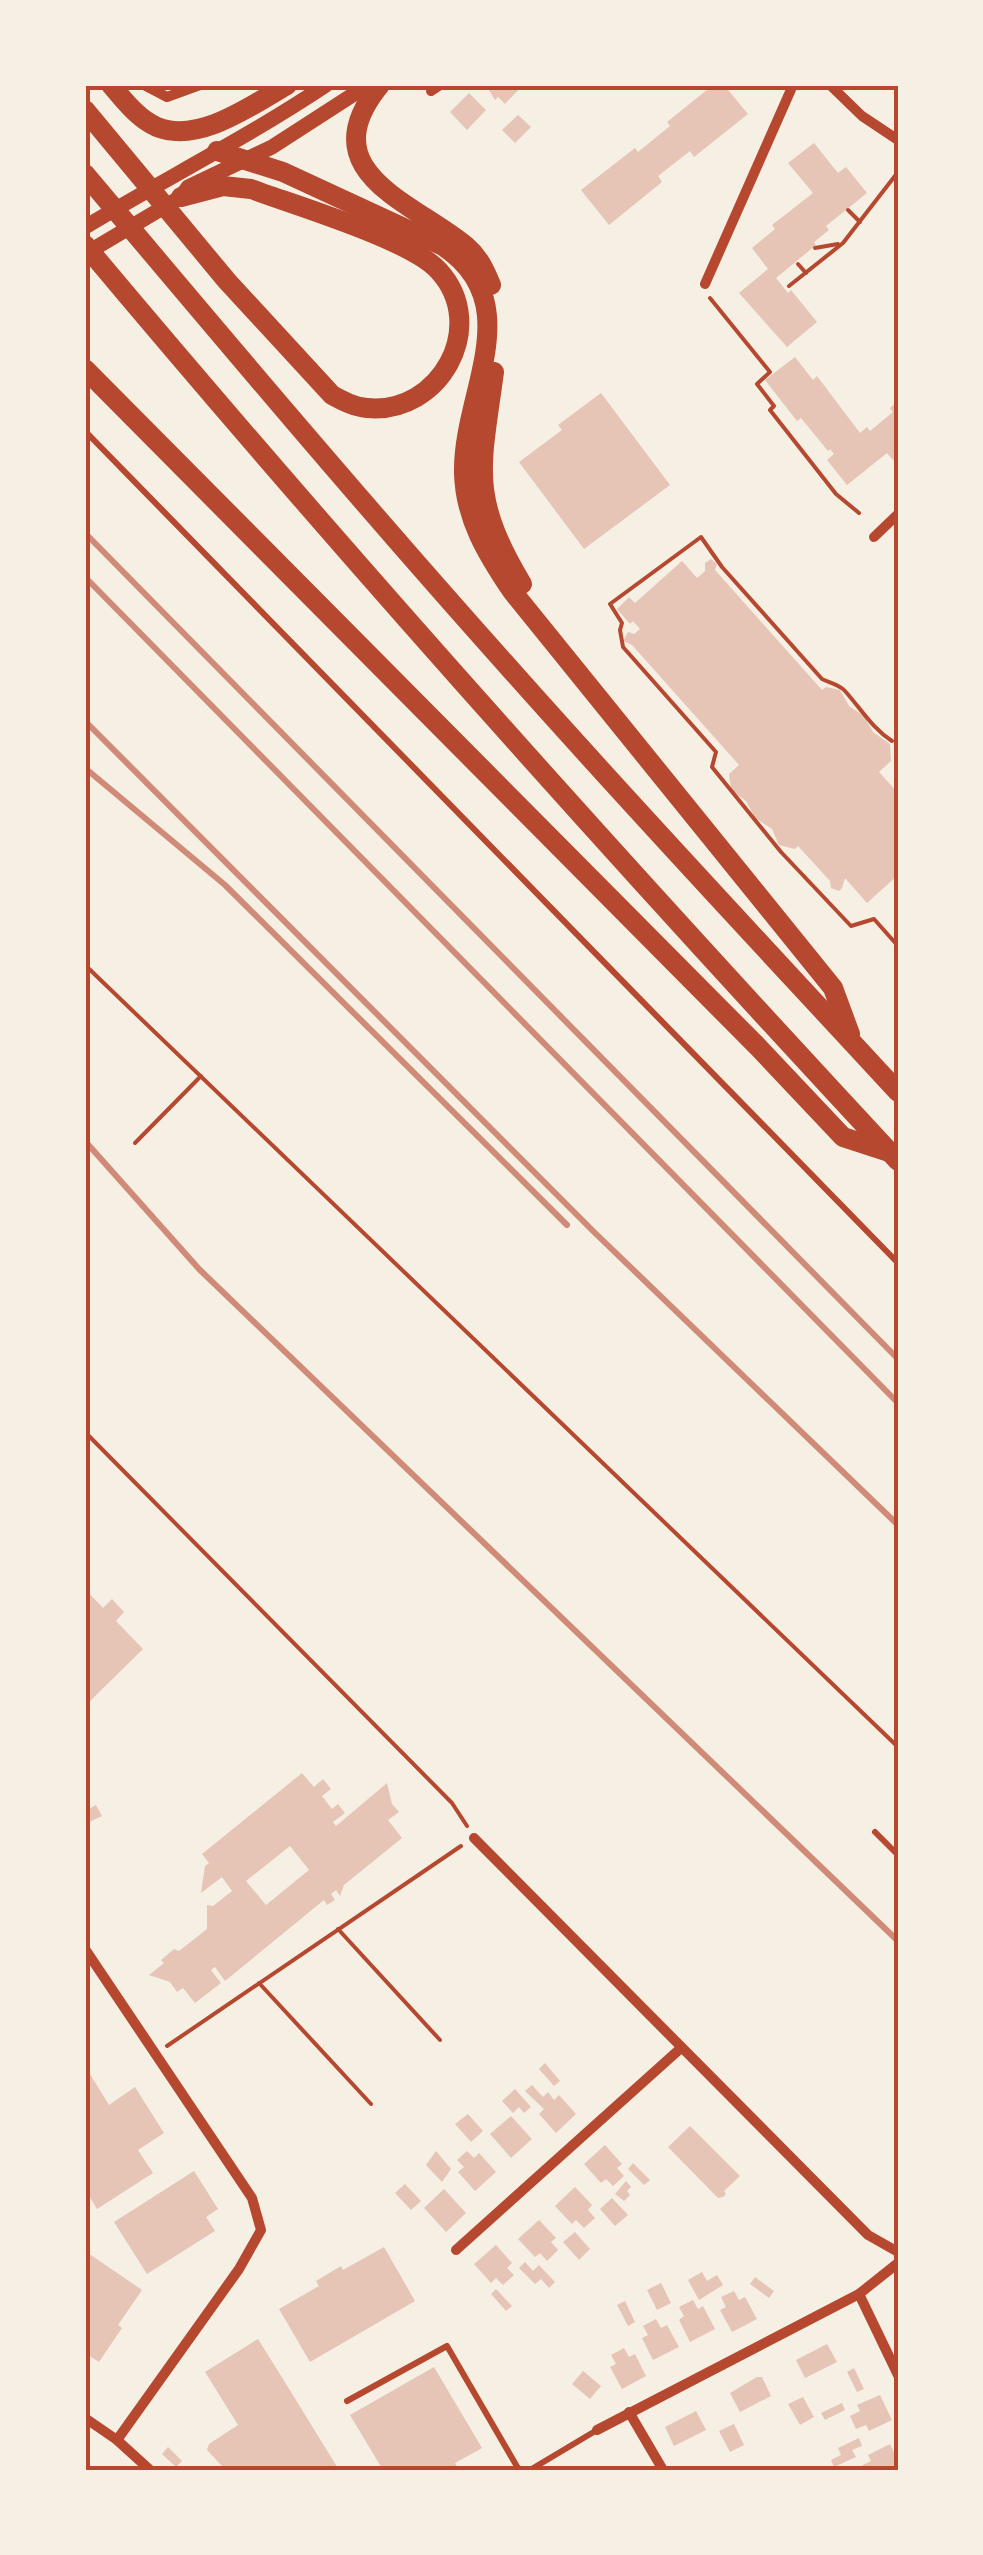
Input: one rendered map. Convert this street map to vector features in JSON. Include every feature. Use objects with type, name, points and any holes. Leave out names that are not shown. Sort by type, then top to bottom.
[{"type":"highway","points":[[111,85],[140,117],[155,126],[189,131],[288,85]]},
{"type":"highway","points":[[380,85],[367,102],[357,132],[359,153],[369,176],[387,194],[465,246],[481,262],[493,289],[500,325],[481,452],[482,492],[490,524],[566,658]]},
{"type":"highway","points":[[85,110],[227,280],[332,395],[370,409],[411,401],[440,378],[452,360],[460,331],[455,294],[439,271],[415,252],[251,189],[223,186],[181,196]]},
{"type":"highway","points":[[217,151],[283,172],[442,246],[459,257],[477,280],[487,306],[488,341],[466,438],[464,471],[466,502],[488,556],[512,592],[833,988],[854,1045]]},
{"type":"highway","points":[[85,174],[502,660],[898,1092]]},
{"type":"highway","points":[[85,246],[470,694],[894,1157]]},
{"type":"highway","points":[[85,369],[842,1137],[894,1157]]},
{"type":"street","points":[[144,85],[167,97],[200,85]]},
{"type":"street","points":[[85,227],[166,178],[256,131],[326,85]]},
{"type":"street","points":[[85,254],[181,196],[188,187],[247,160],[368,85]]},
{"type":"street","points":[[705,284],[793,85]]},
{"type":"street","points":[[830,85],[862,116],[898,140]]},
{"type":"street","points":[[874,537],[898,514]]},
{"type":"street","points":[[474,1838],[868,2235],[898,2252]]},
{"type":"street","points":[[85,1949],[252,2198],[261,2230],[240,2270],[117,2440]]},
{"type":"street","points":[[456,2250],[680,2048]]},
{"type":"street","points":[[597,2430],[859,2294],[898,2263]]},
{"type":"street","points":[[859,2294],[898,2376]]},
{"type":"street","points":[[629,2412],[663,2470]]},
{"type":"street","points":[[85,2418],[150,2470]]},
{"type":"lane","points":[[85,431],[898,1263]]},
{"type":"lane","points":[[875,1832],[898,1855]]},
{"type":"lane","points":[[347,2401],[447,2346],[519,2470]]},
{"type":"lane","points":[[530,2470],[597,2430]]},
{"type":"path","points":[[789,286],[843,243],[898,172]]},
{"type":"path","points":[[848,210],[860,222]]},
{"type":"path","points":[[815,248],[843,243]]},
{"type":"path","points":[[798,264],[806,273]]},
{"type":"path","points":[[705,284],[711,299],[770,372],[756,384],[774,406],[770,410],[836,494],[860,513]]},
{"type":"path","points":[[892,740],[875,729],[868,714],[853,704],[842,687],[822,679],[722,568],[701,537],[610,604],[622,623],[623,647],[716,752],[712,767],[781,852],[851,926],[874,920],[898,946]]},
{"type":"path","points":[[85,964],[898,1747]]},
{"type":"path","points":[[134,1143],[201,1076]]},
{"type":"path","points":[[85,1432],[452,1803],[474,1838],[154,2054]]},
{"type":"path","points":[[338,1929],[440,2040]]},
{"type":"path","points":[[259,1983],[371,2104]]},
{"type":"building","points":[[486,85],[523,85],[505,104],[498,97],[495,100]]},
{"type":"building","points":[[713,85],[724,85],[748,114],[694,157],[690,151],[658,176],[662,182],[609,225],[581,190],[635,148],[638,152],[670,126],[667,122]]},
{"type":"building","points":[[469,93],[486,110],[467,130],[450,112]]},
{"type":"building","points":[[518,115],[531,127],[515,143],[502,130]]},
{"type":"building","points":[[814,143],[838,173],[846,167],[867,193],[826,226],[829,230],[814,242],[816,245],[776,278],[817,322],[787,347],[739,293],[768,269],[752,248],[775,229],[772,225],[813,193],[788,163]]},
{"type":"building","points":[[795,357],[813,380],[817,376],[860,433],[867,427],[870,431],[893,412],[890,408],[898,401],[898,456],[893,460],[887,453],[847,485],[827,460],[834,454],[801,418],[797,421],[765,380]]},
{"type":"building","points":[[601,393],[670,485],[584,549],[519,462],[562,430],[558,425]]},
{"type":"building","points":[[711,559],[717,564],[715,570],[822,690],[840,690],[873,732],[890,744],[891,761],[879,772],[898,793],[898,875],[867,903],[845,878],[839,891],[831,888],[830,881],[798,846],[795,849],[779,845],[772,829],[755,818],[746,801],[731,790],[729,774],[739,765],[632,645],[623,641],[628,632],[634,634],[640,629],[617,609],[629,597],[635,603],[682,561],[697,578]]},
{"type":"building","points":[[85,1589],[103,1608],[112,1599],[124,1612],[116,1621],[143,1649],[85,1706]]},
{"type":"building","points":[[302,1773],[314,1787],[323,1779],[331,1789],[322,1796],[332,1809],[338,1804],[345,1813],[333,1822],[336,1826],[387,1783],[392,1804],[399,1812],[388,1820],[402,1838],[344,1885],[340,1896],[336,1890],[331,1894],[335,1900],[327,1905],[324,1900],[225,1981],[215,1967],[211,1970],[221,1983],[195,2003],[183,1988],[177,1992],[170,1982],[149,1975],[174,1949],[179,1951],[207,1929],[207,1905],[213,1906],[232,1891],[222,1877],[201,1893],[205,1866],[209,1863],[202,1854]],"holes":[[[290,1846],[309,1870],[266,1905],[246,1881]]]},
{"type":"building","points":[[96,1805],[102,1816],[85,1824],[85,1811]]},
{"type":"building","points":[[545,2063],[560,2081],[554,2086],[539,2069]]},
{"type":"building","points":[[85,2066],[109,2105],[135,2087],[164,2133],[138,2150],[153,2173],[97,2209],[85,2189]]},
{"type":"building","points":[[532,2085],[543,2097],[548,2092],[554,2100],[559,2095],[576,2114],[556,2133],[539,2114],[544,2109],[525,2091]]},
{"type":"building","points":[[515,2089],[531,2107],[524,2113],[519,2107],[513,2113],[502,2101]]},
{"type":"building","points":[[468,2114],[483,2131],[471,2142],[455,2124]]},
{"type":"building","points":[[511,2116],[532,2139],[511,2158],[490,2134]]},
{"type":"building","points":[[690,2126],[740,2176],[723,2197],[718,2198],[668,2147]]},
{"type":"building","points":[[605,2145],[622,2164],[617,2168],[624,2176],[613,2186],[606,2179],[601,2183],[584,2164]]},
{"type":"building","points":[[436,2151],[451,2169],[442,2182],[426,2165]]},
{"type":"building","points":[[467,2151],[474,2158],[479,2153],[496,2172],[475,2191],[458,2172],[464,2167],[457,2160]]},
{"type":"building","points":[[633,2163],[650,2180],[644,2185],[628,2169]]},
{"type":"building","points":[[194,2171],[218,2209],[206,2217],[215,2231],[147,2274],[114,2222]]},
{"type":"building","points":[[626,2181],[631,2187],[624,2201],[615,2194]]},
{"type":"building","points":[[405,2184],[421,2201],[411,2210],[395,2193]]},
{"type":"building","points":[[575,2187],[592,2205],[588,2210],[595,2218],[584,2228],[576,2220],[572,2224],[555,2206]]},
{"type":"building","points":[[444,2189],[466,2213],[446,2232],[424,2208]]},
{"type":"building","points":[[612,2198],[628,2215],[615,2226],[600,2209]]},
{"type":"building","points":[[539,2220],[556,2238],[551,2242],[558,2250],[547,2261],[540,2253],[535,2257],[518,2239]]},
{"type":"building","points":[[575,2232],[590,2249],[579,2260],[563,2242]]},
{"type":"building","points":[[496,2245],[512,2263],[507,2268],[514,2275],[503,2285],[496,2278],[491,2283],[474,2264]]},
{"type":"building","points":[[384,2247],[415,2301],[310,2362],[279,2309],[319,2286],[316,2281],[341,2266],[343,2270]]},
{"type":"building","points":[[85,2251],[142,2290],[99,2362],[85,2353]]},
{"type":"building","points":[[525,2262],[533,2271],[539,2265],[555,2282],[549,2288],[541,2279],[535,2284],[519,2268]]},
{"type":"building","points":[[702,2272],[707,2281],[717,2275],[723,2285],[699,2300],[688,2280]]},
{"type":"building","points":[[755,2277],[774,2291],[769,2298],[750,2284]]},
{"type":"building","points":[[661,2283],[671,2303],[657,2310],[647,2290]]},
{"type":"building","points":[[496,2289],[512,2306],[506,2311],[491,2294]]},
{"type":"building","points":[[734,2291],[739,2300],[745,2297],[757,2319],[732,2332],[720,2310],[726,2307],[721,2297]]},
{"type":"building","points":[[693,2300],[698,2309],[703,2306],[715,2329],[690,2342],[679,2320],[684,2316],[679,2307]]},
{"type":"building","points":[[625,2301],[635,2322],[628,2326],[617,2305]]},
{"type":"building","points":[[656,2319],[661,2328],[667,2325],[679,2347],[653,2360],[642,2338],[648,2335],[643,2326]]},
{"type":"building","points":[[258,2339],[339,2470],[217,2470],[222,2466],[207,2450],[209,2444],[238,2425],[205,2372]]},
{"type":"building","points":[[827,2344],[837,2362],[805,2378],[796,2360]]},
{"type":"building","points":[[624,2348],[629,2357],[635,2354],[646,2376],[622,2389],[610,2367],[616,2364],[611,2355]]},
{"type":"building","points":[[434,2367],[482,2448],[455,2463],[459,2470],[383,2470],[350,2415]]},
{"type":"building","points":[[854,2368],[864,2389],[857,2392],[847,2372]]},
{"type":"building","points":[[583,2371],[601,2386],[590,2399],[572,2384]]},
{"type":"building","points":[[762,2377],[771,2396],[740,2412],[730,2393]]},
{"type":"building","points":[[880,2395],[892,2420],[869,2431],[866,2425],[856,2429],[850,2416],[860,2411],[857,2405]]},
{"type":"building","points":[[803,2397],[814,2417],[800,2425],[788,2404]]},
{"type":"building","points":[[842,2403],[845,2410],[825,2420],[821,2413]]},
{"type":"building","points":[[696,2411],[706,2430],[674,2446],[665,2427]]},
{"type":"building","points":[[734,2424],[744,2445],[730,2452],[719,2431]]},
{"type":"building","points":[[859,2438],[862,2446],[852,2450],[856,2457],[834,2467],[831,2460],[841,2455],[838,2448]]},
{"type":"building","points":[[890,2444],[898,2470],[864,2470],[861,2466],[871,2461],[868,2455]]},
{"type":"building","points":[[168,2447],[182,2461],[176,2467],[162,2454]]},
{"type":"railway","points":[[85,533],[898,1359]]},
{"type":"railway","points":[[85,577],[898,1403]]},
{"type":"railway","points":[[85,721],[593,1231],[898,1525]]},
{"type":"railway","points":[[85,768],[225,885],[567,1225]]},
{"type":"railway","points":[[85,1141],[199,1269],[898,1941]]}]
